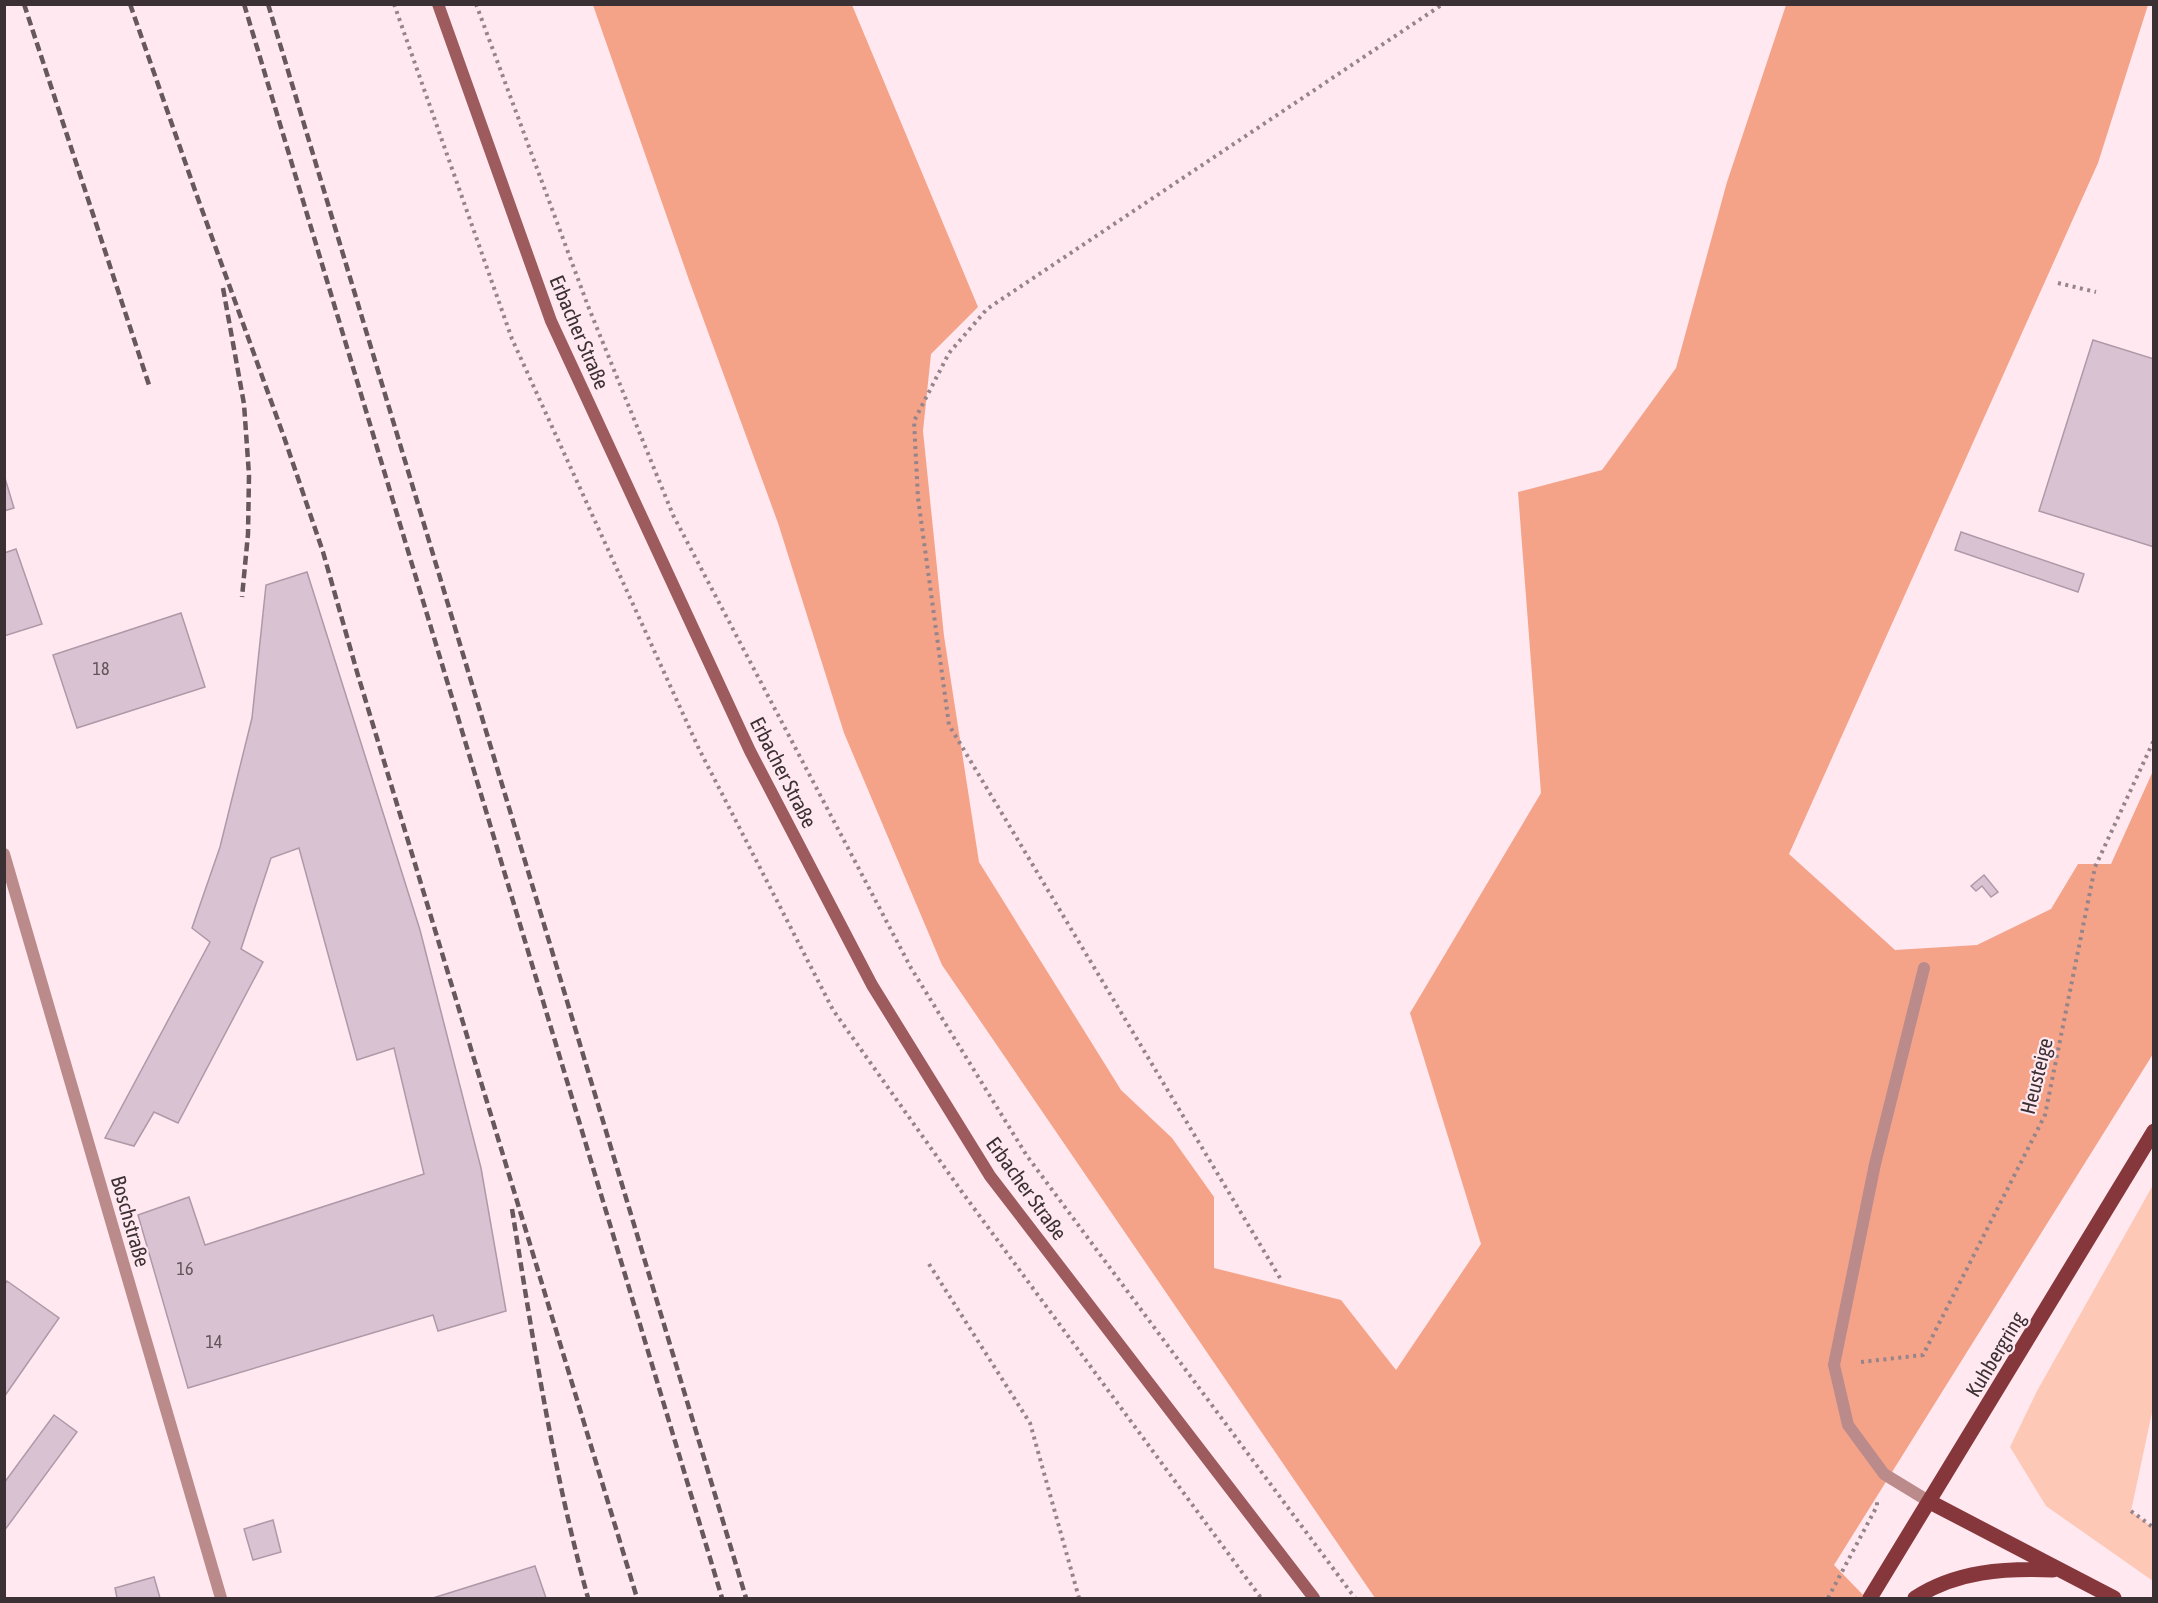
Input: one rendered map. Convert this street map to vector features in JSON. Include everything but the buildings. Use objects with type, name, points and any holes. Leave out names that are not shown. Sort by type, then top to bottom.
[{"type":"main road","name":"Erbacher Straße","points":[[438,4],[551,321],[750,751],[872,985],[990,1176],[1314,1599]]},
{"type":"main road","name":"Kuhbergring","points":[[1870,1599],[2154,1131]]},
{"type":"main road","points":[[1930,1502],[2114,1599]]},
{"type":"main road","points":[[1915,1599],[1926,1591],[1952,1580],[1986,1572],[2017,1569],[2059,1570]]},
{"type":"street","name":"Boschstraße","points":[[4,854],[221,1599]]},
{"type":"street","points":[[1924,968],[1875,1164],[1834,1365],[1848,1425],[1884,1474],[1930,1502]]},
{"type":"path","points":[[476,4],[588,306],[674,515],[910,968],[1027,1156],[1355,1599]]},
{"type":"path","points":[[1280,1278],[950,725],[918,498],[914,421],[949,353],[987,309],[1443,4]]},
{"type":"path","points":[[2058,283],[2096,292]]},
{"type":"path","name":"Heusteige","points":[[1834,1365],[1923,1355],[2045,1115],[2096,867],[2154,740]]},
{"type":"path","points":[[929,1264],[1030,1423],[1079,1599]]},
{"type":"path","points":[[1828,1599],[1877,1506]]},
{"type":"path","points":[[2131,1511],[2154,1528]]},
{"type":"shaded area","points":[[593,5],[852,5],[978,307],[931,354],[923,431],[944,636],[979,862],[1121,1090],[1172,1138],[1214,1197],[1214,1268],[1341,1300],[1396,1370],[1481,1244],[1410,1013],[1541,793],[1518,492],[1602,470],[1676,368],[1727,182],[1786,5],[2148,5],[2098,163],[1789,854],[1895,950],[1977,945],[2051,909],[2078,864],[2111,864],[2153,771],[2153,1054],[1834,1565],[1866,1598],[1375,1598],[942,965],[844,733],[778,523],[689,280]]},
{"type":"shaded area","points":[[2153,1185],[2153,1408],[2131,1511],[2153,1528],[2153,1581],[2046,1506],[2010,1447],[2037,1391]]},
{"type":"railway","points":[[24,4],[149,385]]},
{"type":"railway","points":[[130,4],[323,552],[357,672],[637,1598]]},
{"type":"railway","points":[[244,4],[722,1598]]},
{"type":"railway","points":[[268,4],[746,1598]]},
{"type":"railway","points":[[223,288],[244,404],[249,475],[248,534],[242,597]]},
{"type":"railway","points":[[512,1209],[554,1454],[588,1598]]}]
